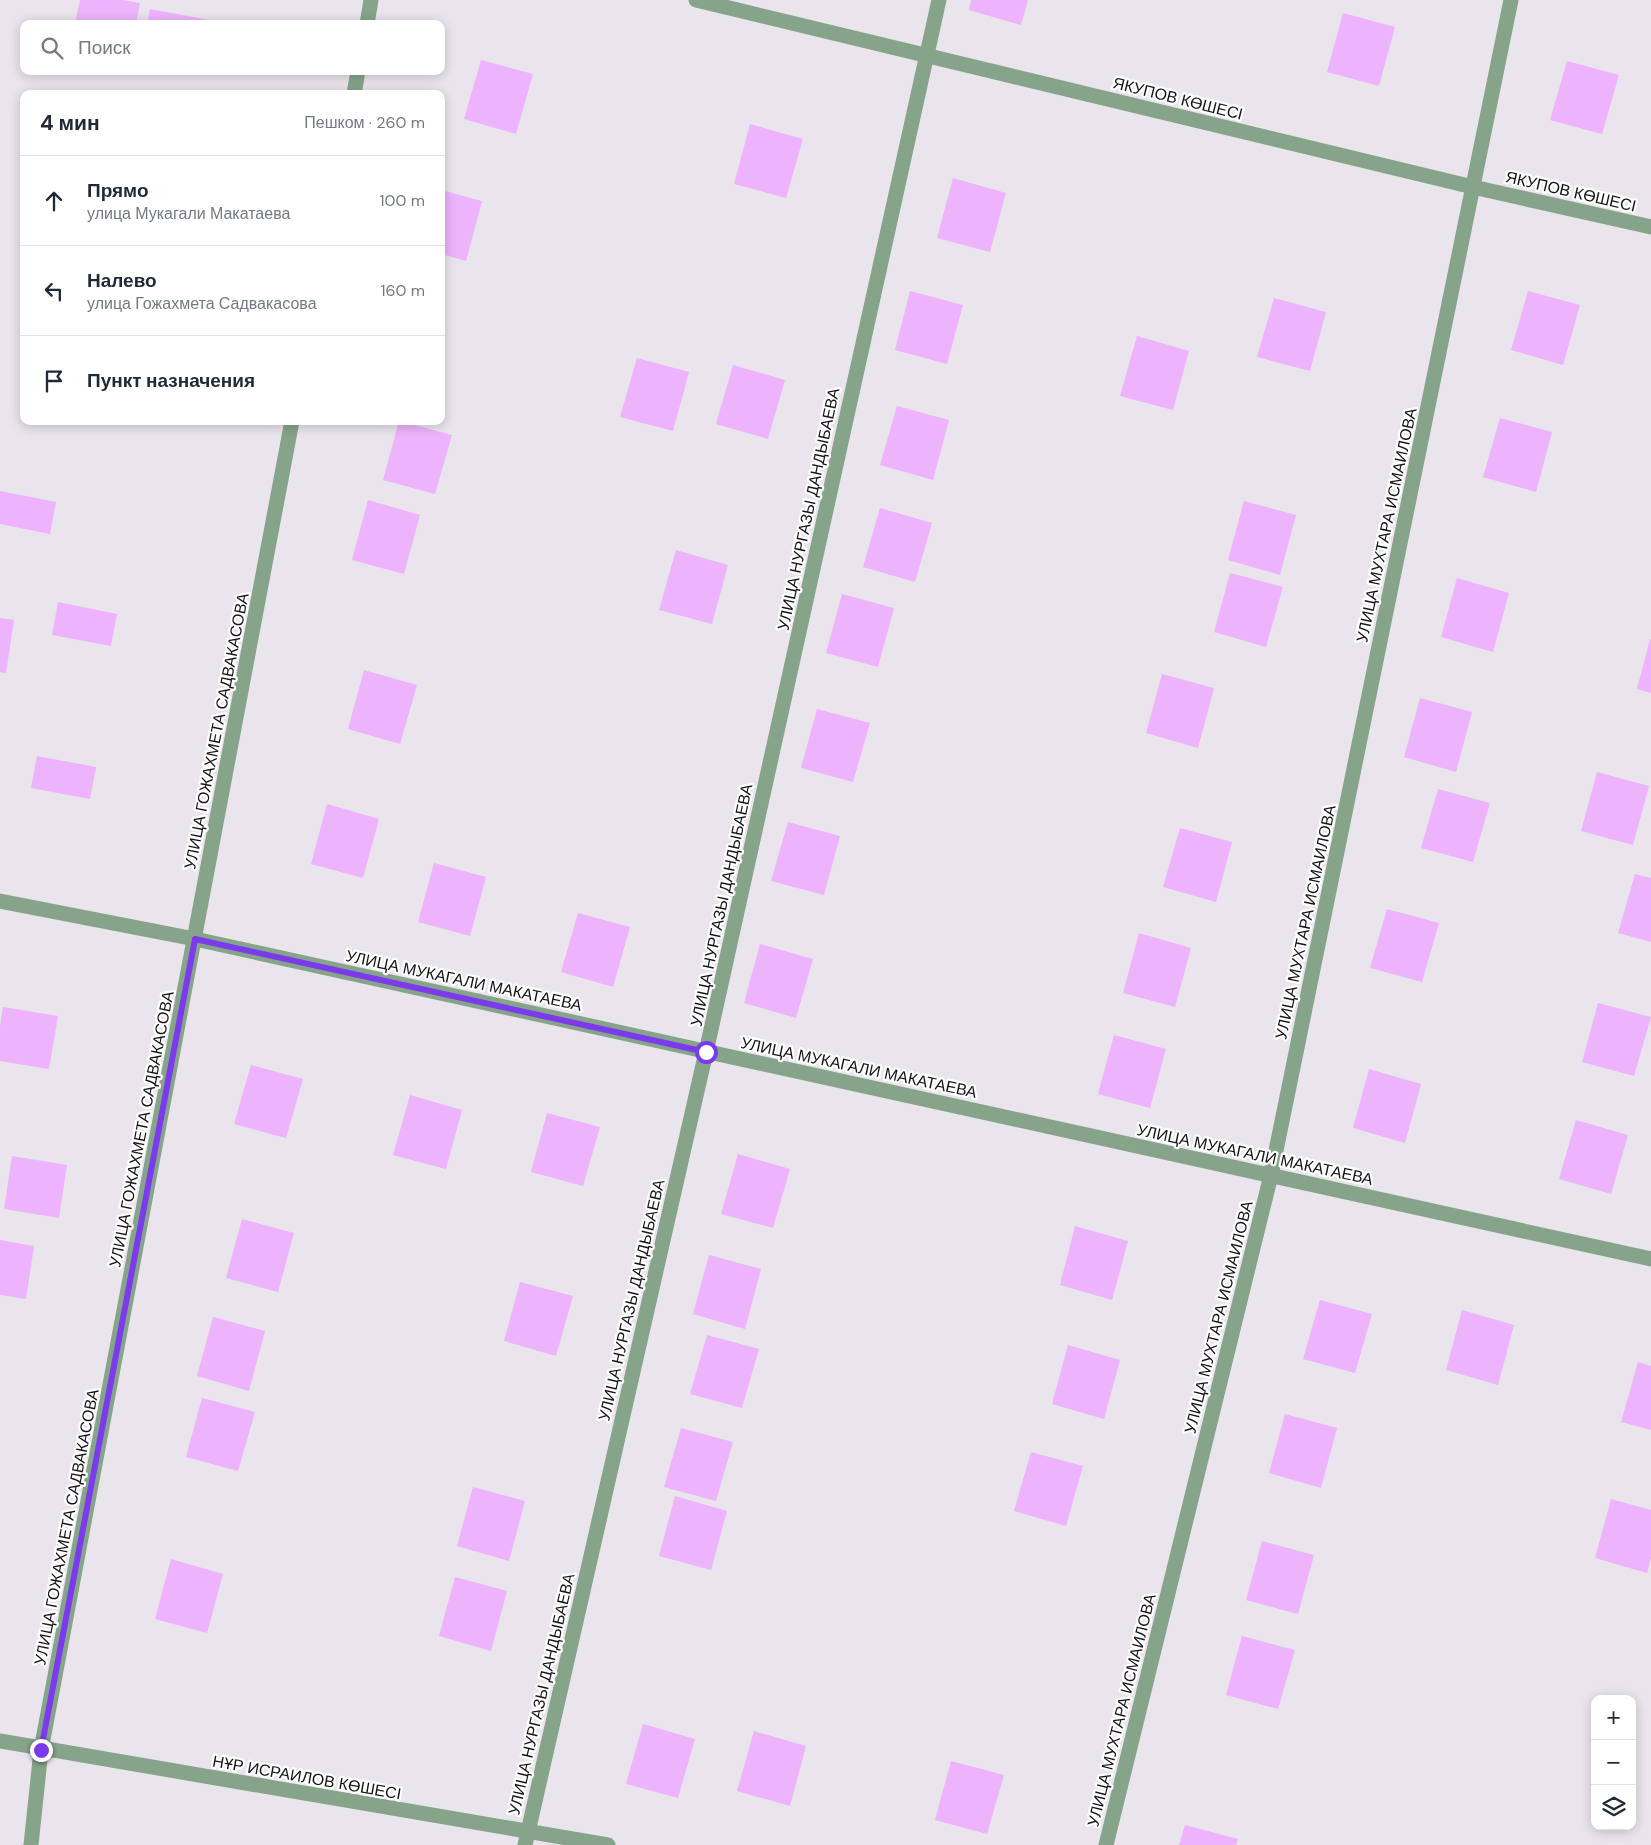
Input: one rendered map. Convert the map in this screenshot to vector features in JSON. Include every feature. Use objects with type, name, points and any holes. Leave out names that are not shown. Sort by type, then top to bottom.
[{"type":"street","points":[[368,20],[371,0]]},
{"type":"street","name":"ЯКУПОВ КӨШЕСІ","points":[[696,0],[1473,187],[1651,227]]},
{"type":"street","name":"УЛИЦА НУРГАЗЫ ДАНДЫБАЕВА","points":[[526,1838],[706,1052],[939,0]]},
{"type":"street","name":"УЛИЦА МУХТАРА ИСМАИЛОВА","points":[[1106,1845],[1271,1175],[1511,0]]},
{"type":"street","points":[[355,90],[357,75]]},
{"type":"street","name":"УЛИЦА ГОЖАХМЕТА САДВАКАСОВА","points":[[31,1845],[41,1750],[291,425]]},
{"type":"street","name":"УЛИЦА МУКАГАЛИ МАКАТАЕВА","points":[[0,901],[195,939],[1651,1259]]},
{"type":"street","name":"НҰР ИСРАИЛОВ КӨШЕСІ","points":[[0,1741],[526,1838],[608,1845]]},
{"type":"building","points":[[80,0],[123,0],[140,3],[137,20],[76,20]]},
{"type":"building","points":[[971,0],[1028,0],[1021,25],[969,10]]},
{"type":"building","points":[[150,9],[209,20],[148,20]]},
{"type":"building","points":[[1343,13],[1395,27],[1379,86],[1327,72]]},
{"type":"building","points":[[481,60],[533,74],[516,134],[464,119]]},
{"type":"building","points":[[1567,61],[1619,75],[1602,134],[1550,120]]},
{"type":"building","points":[[750,124],[803,139],[786,198],[734,184]]},
{"type":"building","points":[[953,178],[1006,193],[990,252],[937,238]]},
{"type":"building","points":[[445,191],[482,201],[466,261],[445,255]]},
{"type":"building","points":[[910,291],[963,305],[947,364],[895,350]]},
{"type":"building","points":[[1528,291],[1580,305],[1563,365],[1511,350]]},
{"type":"building","points":[[1274,298],[1326,312],[1310,371],[1257,357]]},
{"type":"building","points":[[1137,336],[1189,351],[1173,410],[1120,396]]},
{"type":"building","points":[[637,358],[689,372],[673,431],[620,417]]},
{"type":"building","points":[[733,365],[785,380],[768,439],[716,424]]},
{"type":"building","points":[[897,406],[949,420],[933,480],[880,465]]},
{"type":"building","points":[[1500,418],[1552,432],[1536,492],[1483,477]]},
{"type":"building","points":[[398,425],[414,425],[452,435],[435,494],[383,480]]},
{"type":"building","points":[[0,491],[56,502],[50,534],[0,524]]},
{"type":"building","points":[[368,500],[420,515],[404,574],[352,560]]},
{"type":"building","points":[[1244,501],[1296,515],[1280,575],[1228,560]]},
{"type":"building","points":[[880,508],[932,523],[915,582],[863,567]]},
{"type":"building","points":[[676,550],[728,565],[712,624],[659,610]]},
{"type":"building","points":[[1230,573],[1283,587],[1266,647],[1214,632]]},
{"type":"building","points":[[1457,578],[1509,593],[1493,652],[1441,637]]},
{"type":"building","points":[[842,594],[894,608],[878,667],[826,653]]},
{"type":"building","points":[[58,602],[117,614],[111,646],[52,635]]},
{"type":"building","points":[[0,618],[14,620],[6,673],[0,672]]},
{"type":"building","points":[[1651,640],[1651,693],[1637,689]]},
{"type":"building","points":[[364,670],[417,685],[400,744],[348,729]]},
{"type":"building","points":[[1162,674],[1214,688],[1198,748],[1146,733]]},
{"type":"building","points":[[1420,698],[1472,712],[1456,772],[1404,757]]},
{"type":"building","points":[[817,709],[870,723],[853,782],[801,768]]},
{"type":"building","points":[[37,756],[96,767],[90,799],[31,788]]},
{"type":"building","points":[[1597,772],[1649,786],[1633,845],[1581,831]]},
{"type":"building","points":[[1438,789],[1490,803],[1473,862],[1421,848]]},
{"type":"building","points":[[327,804],[379,819],[363,878],[311,864]]},
{"type":"building","points":[[788,822],[840,836],[824,895],[771,881]]},
{"type":"building","points":[[1180,828],[1232,842],[1216,902],[1163,887]]},
{"type":"building","points":[[434,863],[486,877],[470,936],[418,922]]},
{"type":"building","points":[[1635,874],[1651,878],[1651,942],[1618,933]]},
{"type":"building","points":[[1387,909],[1439,923],[1422,982],[1370,968]]},
{"type":"building","points":[[578,913],[630,927],[613,987],[561,972]]},
{"type":"building","points":[[1139,933],[1191,948],[1175,1007],[1123,993]]},
{"type":"building","points":[[760,944],[813,959],[796,1018],[744,1003]]},
{"type":"building","points":[[1598,1003],[1651,1017],[1634,1076],[1582,1062]]},
{"type":"building","points":[[3,1007],[58,1016],[49,1069],[0,1061],[0,1026]]},
{"type":"building","points":[[1114,1035],[1166,1049],[1150,1108],[1098,1094]]},
{"type":"building","points":[[251,1065],[303,1079],[286,1138],[234,1124]]},
{"type":"building","points":[[1369,1069],[1421,1084],[1405,1143],[1353,1128]]},
{"type":"building","points":[[410,1095],[462,1110],[446,1169],[393,1155]]},
{"type":"building","points":[[547,1113],[600,1127],[583,1186],[531,1172]]},
{"type":"building","points":[[1576,1120],[1628,1135],[1611,1194],[1559,1179]]},
{"type":"building","points":[[738,1154],[790,1169],[773,1228],[721,1214]]},
{"type":"building","points":[[12,1156],[67,1165],[59,1218],[4,1209]]},
{"type":"building","points":[[242,1219],[294,1233],[278,1292],[226,1278]]},
{"type":"building","points":[[1075,1226],[1128,1241],[1112,1300],[1060,1285]]},
{"type":"building","points":[[0,1240],[34,1246],[26,1299],[0,1295]]},
{"type":"building","points":[[709,1255],[761,1269],[745,1329],[693,1314]]},
{"type":"building","points":[[520,1282],[573,1296],[556,1356],[504,1341]]},
{"type":"building","points":[[1320,1300],[1372,1314],[1355,1373],[1303,1359]]},
{"type":"building","points":[[1462,1310],[1514,1325],[1498,1385],[1446,1370]]},
{"type":"building","points":[[213,1317],[265,1331],[249,1391],[197,1376]]},
{"type":"building","points":[[707,1335],[759,1349],[742,1408],[690,1394]]},
{"type":"building","points":[[1068,1345],[1120,1360],[1104,1419],[1052,1404]]},
{"type":"building","points":[[1638,1362],[1651,1366],[1651,1430],[1621,1422]]},
{"type":"building","points":[[202,1398],[255,1412],[238,1471],[186,1457]]},
{"type":"building","points":[[1285,1414],[1337,1428],[1321,1488],[1269,1473]]},
{"type":"building","points":[[681,1428],[733,1442],[716,1501],[664,1487]]},
{"type":"building","points":[[1031,1452],[1083,1466],[1066,1526],[1014,1511]]},
{"type":"building","points":[[473,1487],[525,1501],[509,1561],[457,1546]]},
{"type":"building","points":[[675,1496],[727,1511],[711,1570],[659,1556]]},
{"type":"building","points":[[1611,1499],[1651,1510],[1651,1558],[1647,1573],[1595,1558]]},
{"type":"building","points":[[1262,1541],[1314,1555],[1298,1614],[1246,1600]]},
{"type":"building","points":[[171,1559],[223,1574],[207,1633],[155,1619]]},
{"type":"building","points":[[455,1577],[507,1591],[491,1651],[439,1636]]},
{"type":"building","points":[[1242,1636],[1295,1650],[1278,1709],[1226,1695]]},
{"type":"building","points":[[643,1724],[695,1739],[678,1798],[626,1784]]},
{"type":"building","points":[[754,1731],[806,1746],[790,1806],[737,1791]]},
{"type":"building","points":[[951,1761],[1004,1775],[987,1834],[935,1820]]},
{"type":"building","points":[[1185,1825],[1238,1839],[1236,1845],[1179,1845]]},
{"type":"route","points":[[41,1750],[195,939],[706,1052]]}]
